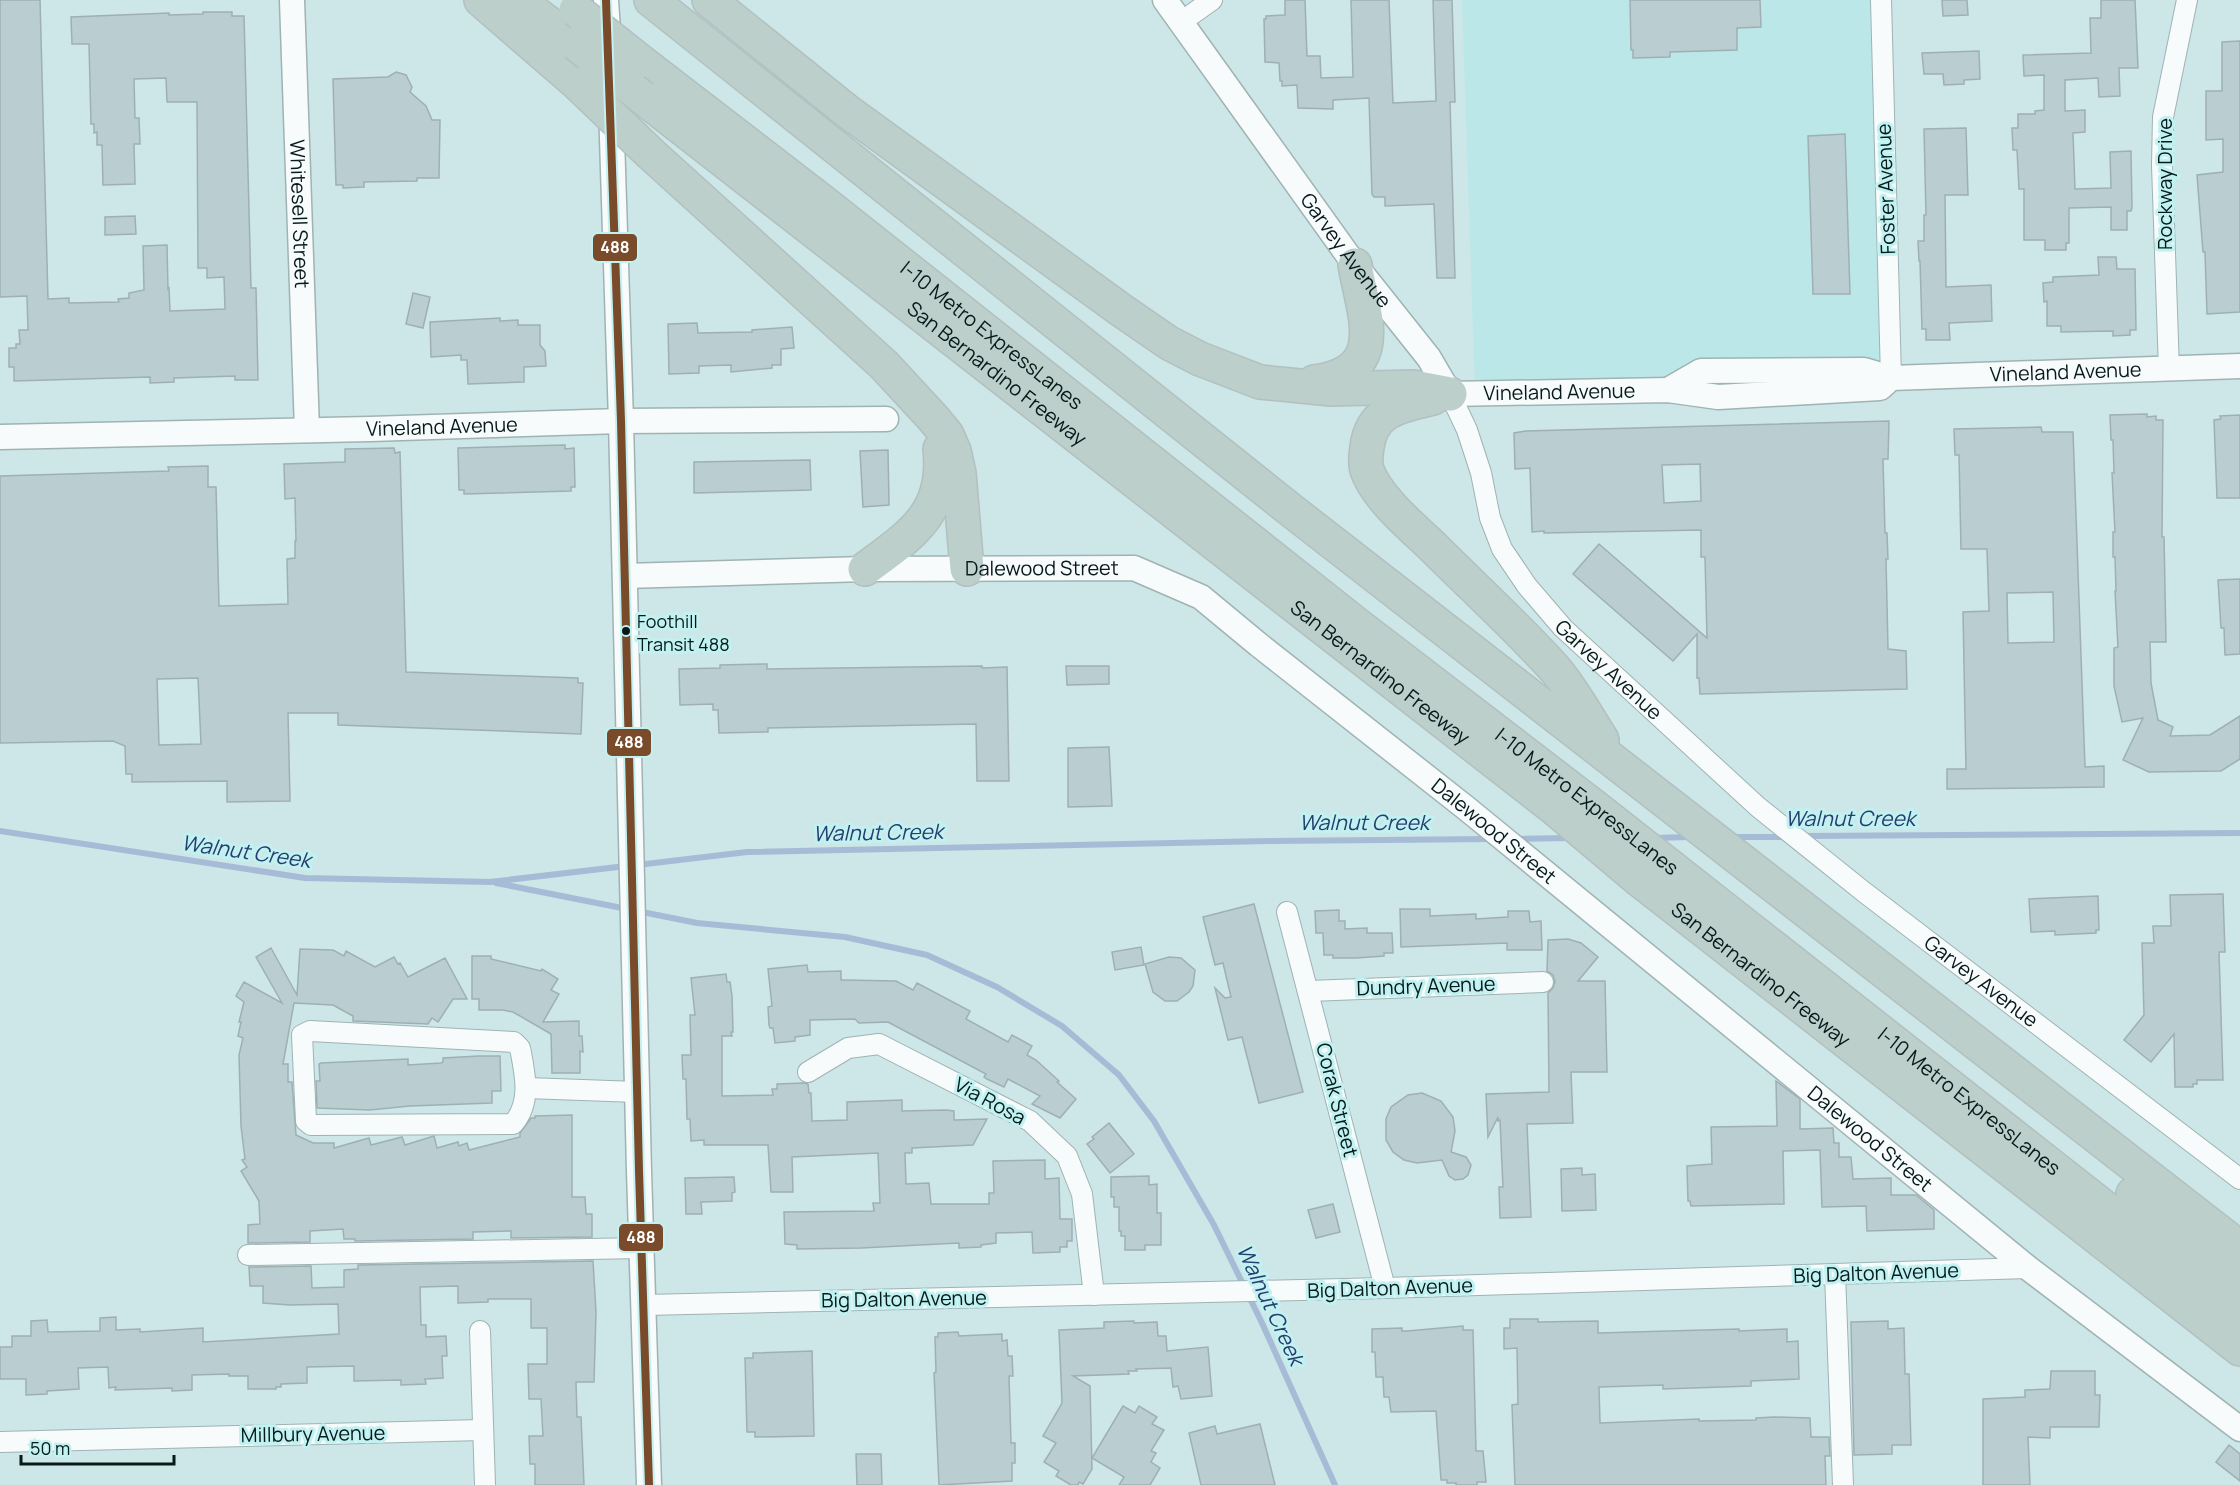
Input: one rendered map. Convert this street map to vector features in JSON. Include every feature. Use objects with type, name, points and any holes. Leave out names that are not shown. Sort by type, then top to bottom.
[{"type":"highway","points":[[481,0],[578,84],[651,154],[860,342],[913,394],[947,435],[954,451],[959,473],[967,569]]},
{"type":"highway","name":"San Bernardino Freeway","points":[[518,0],[1554,808],[1638,878],[2240,1349]]},
{"type":"highway","points":[[651,0],[1264,488],[2240,1248]]},
{"type":"highway","points":[[709,0],[847,111],[1169,343],[1233,373],[1260,382],[1331,389],[1413,387],[1449,394]]},
{"type":"highway","name":"I-10 Metro ExpressLanes","points":[[569,5],[743,139],[1355,623],[1596,808],[2240,1314]]},
{"type":"highway","points":[[1291,385],[1326,381],[1336,377],[1354,365],[1365,350],[1368,326],[1355,265]]},
{"type":"highway","points":[[1449,394],[1398,407],[1385,413],[1375,423],[1369,435],[1366,452],[1367,470],[1382,495],[1408,523],[1556,670],[1614,759]]},
{"type":"highway","points":[[865,569],[915,531],[929,512],[938,491],[941,465],[933,418]]},
{"type":"highway","name":"I-10 Metro ExpressLanes","points":[[1512,682],[1539,729],[2240,1277]]},
{"type":"street","name":"Whitesell Street","points":[[292,0],[307,430]]},
{"type":"street","points":[[606,0],[621,421],[649,1485]]},
{"type":"street","name":"Garvey Avenue","points":[[1165,0],[1355,265],[1429,357],[1467,430],[1481,473],[1490,518],[1502,549],[1527,586],[1563,628],[1758,807],[1864,892],[2240,1179]]},
{"type":"street","points":[[1181,22],[1212,0]]},
{"type":"street","name":"Foster Avenue","points":[[1881,0],[1891,378]]},
{"type":"street","name":"Rockway Drive","points":[[2169,370],[2162,165],[2163,117],[2187,0]]},
{"type":"street","name":"Vineland Avenue","points":[[1449,394],[1668,390],[1718,397],[1880,388],[1891,378],[2240,366]]},
{"type":"street","name":"Vineland Avenue","points":[[0,437],[621,421],[886,418]]},
{"type":"street","name":"Dalewood Street","points":[[625,576],[865,569],[1134,568],[1201,597],[1466,808],[2028,1268],[2240,1429]]},
{"type":"street","name":"Corak Street","points":[[1287,912],[1385,1288]]},
{"type":"street","name":"Dundry Avenue","points":[[1309,991],[1543,982]]},
{"type":"street","points":[[310,1030],[514,1042],[520,1048],[527,1088],[521,1112],[513,1124],[311,1125],[306,1121],[302,1035],[310,1030]]},
{"type":"street","name":"Via Rosa","points":[[808,1072],[848,1048],[879,1044],[1030,1121],[1067,1155],[1082,1194],[1094,1295]]},
{"type":"street","points":[[527,1088],[637,1092]]},
{"type":"street","points":[[248,1255],[642,1248]]},
{"type":"street","name":"Big Dalton Avenue","points":[[645,1305],[1385,1288],[2028,1268]]},
{"type":"street","points":[[1835,1274],[1843,1485]]},
{"type":"street","points":[[480,1331],[485,1485]]},
{"type":"street","name":"Millbury Avenue","points":[[0,1442],[482,1430]]},
{"type":"shaded area","points":[[1462,0],[1881,0],[1891,378],[1880,388],[1475,393]]},
{"type":"building","points":[[0,0],[40,0],[48,299],[69,298],[69,303],[119,302],[118,299],[129,298],[129,293],[144,290],[143,246],[167,245],[170,311],[225,309],[224,277],[207,278],[207,268],[198,268],[197,102],[167,102],[166,78],[134,79],[135,118],[139,118],[140,144],[134,144],[135,184],[103,185],[102,145],[97,145],[97,132],[94,133],[94,124],[91,124],[89,44],[72,44],[71,17],[203,14],[203,12],[232,12],[232,16],[244,16],[251,288],[256,288],[258,380],[235,380],[235,376],[174,378],[174,382],[150,383],[150,377],[14,381],[14,367],[9,367],[9,348],[16,348],[16,344],[20,344],[19,330],[28,330],[27,296],[0,297]]},
{"type":"building","points":[[1285,0],[1305,0],[1307,56],[1320,56],[1321,78],[1353,77],[1351,0],[1389,0],[1393,103],[1436,101],[1433,0],[1452,0],[1455,102],[1450,102],[1455,278],[1437,278],[1434,204],[1385,206],[1385,197],[1374,197],[1372,194],[1369,98],[1333,100],[1333,109],[1298,108],[1297,85],[1282,86],[1279,63],[1265,62],[1264,19],[1266,16],[1285,15]]},
{"type":"building","points":[[1630,0],[1760,0],[1761,27],[1737,28],[1737,50],[1670,52],[1670,57],[1633,58]]},
{"type":"building","points":[[1942,0],[1967,0],[1968,15],[1943,16]]},
{"type":"building","points":[[2101,0],[2135,0],[2138,68],[2119,68],[2120,96],[2099,97],[2098,78],[2065,80],[2065,111],[2085,110],[2085,132],[2073,133],[2075,189],[2111,188],[2110,152],[2131,151],[2132,208],[2131,211],[2127,211],[2127,230],[2111,230],[2111,207],[2069,208],[2069,243],[2066,243],[2066,250],[2045,250],[2045,240],[2024,240],[2024,189],[2019,189],[2017,150],[2013,150],[2012,128],[2018,128],[2018,114],[2035,114],[2035,111],[2044,110],[2044,75],[2024,76],[2023,55],[2091,53],[2090,18],[2101,18]]},
{"type":"building","points":[[2240,41],[2240,312],[2207,314],[2205,252],[2203,252],[2197,175],[2223,172],[2223,139],[2206,140],[2206,91],[2222,91],[2222,42]]},
{"type":"building","points":[[1979,51],[1980,79],[1964,80],[1964,84],[1944,85],[1943,74],[1924,74],[1922,53]]},
{"type":"building","points":[[396,72],[406,75],[412,87],[410,92],[426,106],[432,120],[440,120],[439,178],[417,178],[417,181],[364,182],[364,187],[343,188],[343,185],[336,185],[333,79],[388,77]]},
{"type":"building","points":[[1966,128],[1968,195],[1945,195],[1946,287],[1991,285],[1992,321],[1949,323],[1950,340],[1926,340],[1926,329],[1922,329],[1918,241],[1924,241],[1924,215],[1926,215],[1924,129]]},
{"type":"building","points":[[1845,134],[1850,294],[1813,294],[1808,136]]},
{"type":"building","points":[[135,216],[136,234],[105,235],[105,217]]},
{"type":"building","points":[[2098,257],[2116,257],[2117,269],[2135,269],[2136,330],[2130,330],[2130,335],[2113,336],[2113,331],[2061,332],[2061,326],[2047,326],[2047,301],[2044,302],[2043,283],[2053,282],[2053,277],[2099,275]]},
{"type":"building","points":[[413,293],[430,297],[423,328],[406,324]]},
{"type":"building","points":[[500,318],[500,321],[518,320],[518,325],[540,325],[540,345],[545,351],[546,366],[524,367],[524,382],[468,384],[467,360],[461,360],[461,355],[431,357],[430,322]]},
{"type":"building","points":[[697,323],[698,333],[752,332],[752,330],[792,327],[794,348],[781,349],[781,365],[772,365],[772,368],[731,372],[731,365],[699,366],[699,373],[669,374],[668,324]]},
{"type":"building","points":[[2147,414],[2147,417],[2156,416],[2156,420],[2163,420],[2162,537],[2164,537],[2166,642],[2150,642],[2151,683],[2158,720],[2173,727],[2170,736],[2210,735],[2240,716],[2240,759],[2221,771],[2149,772],[2123,760],[2143,718],[2122,722],[2114,686],[2114,648],[2118,647],[2115,557],[2113,557],[2113,532],[2115,532],[2113,440],[2111,440],[2110,415]]},
{"type":"building","points":[[2240,415],[2240,498],[2217,498],[2214,420],[2221,419],[2220,416]]},
{"type":"building","points":[[1889,421],[1888,459],[1883,459],[1888,559],[1886,559],[1888,649],[1906,651],[1907,689],[1700,694],[1699,678],[1697,678],[1697,634],[1673,661],[1573,574],[1599,544],[1707,638],[1705,557],[1701,557],[1701,530],[1532,532],[1530,468],[1515,469],[1514,433]],"holes":[[[1700,464],[1701,501],[1664,503],[1662,465]]]},
{"type":"building","points":[[2041,427],[2042,432],[2073,432],[2085,767],[2104,766],[2104,787],[1947,789],[1947,769],[1966,769],[1963,612],[1989,611],[1987,549],[1961,549],[1959,455],[1955,455],[1954,429]],"holes":[[[2053,592],[2054,642],[2008,643],[2007,593]]]},
{"type":"building","points":[[565,445],[565,449],[574,448],[575,487],[571,487],[571,491],[464,494],[464,490],[459,490],[458,448]]},
{"type":"building","points":[[394,448],[395,453],[400,452],[406,672],[578,678],[578,683],[583,683],[581,734],[338,725],[338,713],[288,713],[290,801],[227,802],[227,781],[132,782],[132,774],[126,774],[125,746],[113,741],[0,743],[0,476],[169,471],[168,467],[208,466],[208,487],[216,487],[219,606],[288,604],[287,559],[295,558],[295,498],[285,499],[284,464],[345,462],[345,449]],"holes":[[[198,678],[201,744],[159,745],[157,679]]]},
{"type":"building","points":[[888,450],[889,505],[863,507],[860,451]]},
{"type":"building","points":[[810,460],[811,490],[694,493],[694,462]]},
{"type":"building","points":[[2240,579],[2240,654],[2225,655],[2218,580]]},
{"type":"building","points":[[767,664],[767,669],[1007,667],[1009,781],[977,781],[976,724],[768,728],[768,732],[719,733],[718,710],[713,710],[713,704],[680,705],[679,669]]},
{"type":"building","points":[[1066,666],[1109,666],[1109,684],[1067,685]]},
{"type":"building","points":[[1109,747],[1112,806],[1068,807],[1068,748]]},
{"type":"building","points":[[2223,894],[2225,952],[2219,952],[2223,1080],[2197,1080],[2197,1084],[2193,1084],[2193,1087],[2175,1087],[2174,1034],[2151,1062],[2124,1040],[2144,1015],[2142,943],[2154,943],[2153,926],[2171,926],[2170,895]]},
{"type":"building","points":[[2098,896],[2099,930],[2096,930],[2096,933],[2055,935],[2055,931],[2031,932],[2029,899]]},
{"type":"building","points":[[1254,904],[1303,1092],[1259,1103],[1242,1037],[1228,1040],[1215,988],[1225,998],[1231,997],[1223,963],[1215,965],[1203,917]]},
{"type":"building","points":[[1400,909],[1430,909],[1430,916],[1476,914],[1476,919],[1508,917],[1508,911],[1529,911],[1530,922],[1541,921],[1542,950],[1507,950],[1507,943],[1401,947]]},
{"type":"building","points":[[1339,910],[1339,921],[1345,921],[1345,929],[1367,928],[1367,933],[1392,933],[1393,953],[1356,958],[1333,958],[1333,955],[1324,955],[1323,933],[1316,933],[1315,911]]},
{"type":"building","points":[[1568,939],[1581,943],[1598,957],[1578,981],[1605,981],[1607,1072],[1571,1072],[1573,1123],[1527,1124],[1531,1217],[1500,1218],[1499,1187],[1503,1187],[1500,1120],[1498,1121],[1498,1117],[1488,1137],[1486,1094],[1549,1092],[1548,993],[1555,982],[1553,975],[1547,971],[1548,940]]},
{"type":"building","points":[[1141,947],[1144,965],[1115,970],[1112,952]]},
{"type":"building","points":[[271,948],[297,995],[300,949],[333,950],[344,956],[346,951],[375,967],[394,957],[408,977],[445,958],[467,999],[453,999],[438,1022],[432,1018],[428,1024],[353,1021],[353,1016],[333,1005],[294,1003],[283,1064],[288,1064],[288,1082],[292,1082],[296,1135],[313,1143],[334,1143],[334,1148],[369,1138],[371,1145],[402,1137],[405,1145],[434,1136],[437,1148],[458,1142],[459,1146],[467,1143],[469,1150],[520,1137],[520,1133],[535,1116],[572,1115],[572,1197],[585,1197],[586,1214],[592,1214],[592,1237],[511,1238],[511,1231],[473,1232],[473,1239],[355,1241],[355,1239],[344,1239],[343,1229],[310,1231],[310,1242],[248,1243],[248,1225],[260,1224],[259,1201],[241,1171],[247,1167],[242,1160],[245,1159],[241,1126],[239,1055],[243,1038],[238,1036],[244,1002],[236,996],[244,982],[282,1003],[256,957]]},
{"type":"building","points":[[472,956],[491,956],[491,959],[541,971],[542,969],[558,979],[551,990],[559,994],[543,1022],[579,1021],[579,1036],[582,1036],[583,1052],[580,1051],[580,1073],[552,1073],[551,1034],[513,1012],[479,1010],[479,999],[472,999]]},
{"type":"building","points":[[1169,957],[1181,958],[1195,970],[1193,986],[1177,1001],[1165,1001],[1153,992],[1145,964]]},
{"type":"building","points":[[807,965],[808,972],[841,971],[841,980],[896,981],[913,990],[917,983],[970,1011],[966,1019],[1008,1042],[1012,1035],[1032,1046],[1027,1055],[1036,1060],[1076,1099],[1060,1118],[1032,1104],[1040,1096],[1008,1079],[1004,1087],[987,1079],[984,1077],[986,1074],[888,1022],[859,1023],[855,1019],[810,1020],[810,1035],[795,1037],[795,1041],[775,1043],[773,1028],[769,1025],[768,1007],[772,1006],[768,969]]},
{"type":"building","points":[[726,974],[732,996],[733,1032],[731,1032],[732,1036],[722,1036],[722,1096],[773,1095],[772,1089],[777,1089],[777,1084],[804,1083],[808,1084],[809,1093],[811,1093],[812,1121],[847,1120],[847,1102],[902,1100],[902,1111],[946,1110],[954,1111],[954,1120],[987,1119],[973,1145],[912,1148],[912,1153],[905,1153],[906,1184],[929,1183],[931,1204],[989,1204],[989,1193],[994,1193],[993,1161],[1045,1160],[1045,1179],[1059,1178],[1060,1219],[1072,1219],[1072,1241],[1067,1241],[1067,1247],[1060,1247],[1060,1252],[1033,1253],[1032,1232],[996,1233],[996,1243],[981,1245],[981,1247],[959,1248],[959,1243],[797,1249],[797,1245],[785,1244],[784,1212],[874,1211],[873,1203],[880,1203],[878,1153],[792,1157],[793,1192],[771,1192],[768,1145],[704,1145],[704,1140],[691,1141],[682,1055],[691,1055],[690,1015],[695,1015],[691,978]]},
{"type":"building","points":[[500,1056],[501,1091],[492,1091],[492,1103],[370,1110],[317,1108],[316,1081],[320,1081],[319,1064],[321,1063],[408,1059],[408,1065],[441,1063],[443,1058]]},
{"type":"building","points":[[1776,1081],[1800,1099],[1800,1129],[1833,1128],[1834,1143],[1839,1143],[1839,1157],[1851,1157],[1853,1179],[1891,1178],[1891,1195],[1916,1195],[1934,1210],[1934,1229],[1867,1231],[1866,1206],[1822,1207],[1820,1150],[1783,1151],[1784,1204],[1691,1206],[1688,1201],[1687,1166],[1712,1164],[1711,1127],[1777,1126]]},
{"type":"building","points":[[1422,1093],[1441,1101],[1453,1117],[1455,1131],[1451,1152],[1466,1157],[1471,1165],[1468,1175],[1463,1179],[1455,1180],[1449,1176],[1442,1160],[1417,1163],[1404,1160],[1393,1152],[1386,1140],[1386,1119],[1391,1107],[1408,1095]]},
{"type":"building","points":[[1109,1123],[1134,1154],[1110,1173],[1087,1144]]},
{"type":"building","points":[[1582,1168],[1582,1175],[1595,1174],[1596,1210],[1562,1211],[1561,1169]]},
{"type":"building","points":[[1149,1176],[1149,1185],[1157,1184],[1157,1213],[1161,1213],[1161,1245],[1145,1245],[1145,1250],[1125,1250],[1125,1236],[1121,1236],[1121,1231],[1119,1231],[1119,1207],[1114,1207],[1114,1197],[1111,1197],[1111,1177]]},
{"type":"building","points":[[734,1177],[735,1192],[732,1193],[732,1201],[701,1202],[702,1214],[686,1214],[685,1178]]},
{"type":"building","points":[[1333,1204],[1340,1232],[1316,1238],[1308,1210]]},
{"type":"building","points":[[593,1261],[596,1312],[594,1382],[576,1382],[577,1417],[581,1417],[584,1485],[535,1485],[535,1464],[530,1464],[529,1436],[543,1436],[541,1399],[529,1399],[528,1364],[547,1364],[547,1328],[531,1328],[531,1299],[488,1299],[488,1302],[458,1303],[458,1286],[420,1287],[421,1325],[426,1325],[426,1337],[446,1336],[447,1356],[442,1356],[443,1378],[425,1379],[426,1384],[401,1385],[401,1380],[354,1381],[354,1366],[307,1367],[307,1383],[281,1384],[281,1387],[276,1387],[276,1389],[248,1389],[248,1376],[229,1376],[229,1374],[192,1375],[192,1390],[172,1391],[172,1388],[115,1390],[116,1387],[109,1388],[108,1367],[78,1368],[79,1389],[47,1391],[47,1394],[26,1395],[26,1379],[0,1379],[0,1347],[12,1347],[12,1336],[31,1336],[31,1321],[47,1320],[48,1332],[100,1331],[100,1318],[116,1317],[116,1330],[140,1329],[140,1332],[203,1328],[203,1342],[339,1334],[338,1304],[263,1303],[263,1286],[250,1286],[249,1267],[311,1266],[312,1288],[344,1287],[344,1270],[358,1269],[358,1265]]},
{"type":"building","points":[[1510,1319],[1538,1319],[1538,1322],[1598,1321],[1598,1333],[1787,1329],[1787,1342],[1798,1341],[1799,1379],[1751,1381],[1751,1386],[1663,1389],[1663,1385],[1599,1387],[1600,1423],[1699,1419],[1699,1421],[1756,1420],[1756,1418],[1774,1417],[1810,1418],[1811,1437],[1829,1437],[1830,1456],[1825,1456],[1826,1485],[1515,1485],[1512,1405],[1518,1404],[1517,1348],[1504,1349],[1504,1328],[1510,1328]]},
{"type":"building","points":[[1134,1321],[1134,1323],[1157,1322],[1158,1336],[1166,1336],[1167,1351],[1208,1347],[1212,1396],[1181,1399],[1178,1386],[1173,1387],[1171,1368],[1136,1369],[1137,1371],[1128,1371],[1129,1374],[1073,1376],[1090,1386],[1092,1469],[1083,1484],[1079,1482],[1078,1485],[1071,1485],[1056,1476],[1059,1471],[1044,1462],[1056,1443],[1043,1436],[1062,1403],[1059,1330],[1104,1328],[1104,1322]]},
{"type":"building","points":[[1888,1321],[1888,1329],[1904,1328],[1905,1374],[1909,1374],[1911,1445],[1892,1445],[1892,1454],[1854,1455],[1851,1322]]},
{"type":"building","points":[[1463,1326],[1463,1330],[1473,1330],[1476,1451],[1483,1451],[1486,1482],[1477,1482],[1477,1485],[1456,1485],[1456,1483],[1447,1483],[1447,1480],[1441,1480],[1436,1411],[1391,1412],[1389,1397],[1384,1397],[1383,1377],[1376,1377],[1375,1352],[1372,1352],[1372,1329],[1402,1328],[1402,1331],[1407,1331]]},
{"type":"building","points":[[958,1332],[959,1336],[1002,1334],[1002,1341],[1007,1340],[1008,1356],[1012,1356],[1013,1376],[1009,1376],[1011,1443],[1015,1443],[1012,1481],[939,1485],[934,1373],[936,1372],[935,1337],[938,1337],[938,1333]]},
{"type":"building","points":[[812,1351],[814,1436],[755,1437],[755,1432],[747,1432],[745,1358],[753,1358],[753,1353]]},
{"type":"building","points":[[2051,1371],[2095,1371],[2095,1395],[2100,1395],[2099,1427],[2050,1427],[2050,1438],[2028,1437],[2030,1485],[1983,1485],[1983,1399],[2025,1397],[2025,1390],[2050,1389]]},
{"type":"building","points":[[1123,1406],[1135,1413],[1139,1406],[1157,1417],[1152,1424],[1164,1430],[1151,1451],[1156,1453],[1151,1462],[1160,1468],[1150,1485],[1119,1485],[1124,1477],[1092,1458]]},
{"type":"building","points":[[1260,1424],[1275,1485],[1201,1485],[1189,1433],[1215,1426],[1217,1434]]},
{"type":"building","points":[[2229,1445],[2240,1454],[2240,1481],[2216,1462]]},
{"type":"building","points":[[856,1454],[881,1454],[882,1485],[857,1485]]},
{"type":"waterway","name":"Walnut Creek","points":[[0,831],[305,878],[490,882],[626,866]]},
{"type":"waterway","name":"Walnut Creek","points":[[1803,836],[2240,833]]},
{"type":"waterway","name":"Walnut Creek","points":[[1653,838],[1690,837]]},
{"type":"waterway","name":"Walnut Creek","points":[[1731,837],[1786,837]]},
{"type":"waterway","name":"Walnut Creek","points":[[1515,839],[1570,838]]},
{"type":"waterway","name":"Walnut Creek","points":[[637,865],[747,852],[1269,841],[1492,839]]},
{"type":"waterway","name":"Walnut Creek","points":[[496,883],[627,909]]},
{"type":"waterway","name":"Walnut Creek","points":[[637,911],[697,923],[845,937],[927,955],[997,987],[1062,1026],[1119,1075],[1154,1121],[1214,1225],[1262,1323],[1335,1485]]},
{"type":"transit line","name":"488","points":[[606,0],[621,421],[649,1485]]},
{"type":"place","name":"Foothill Transit 488","points":[[626,631]]}]
